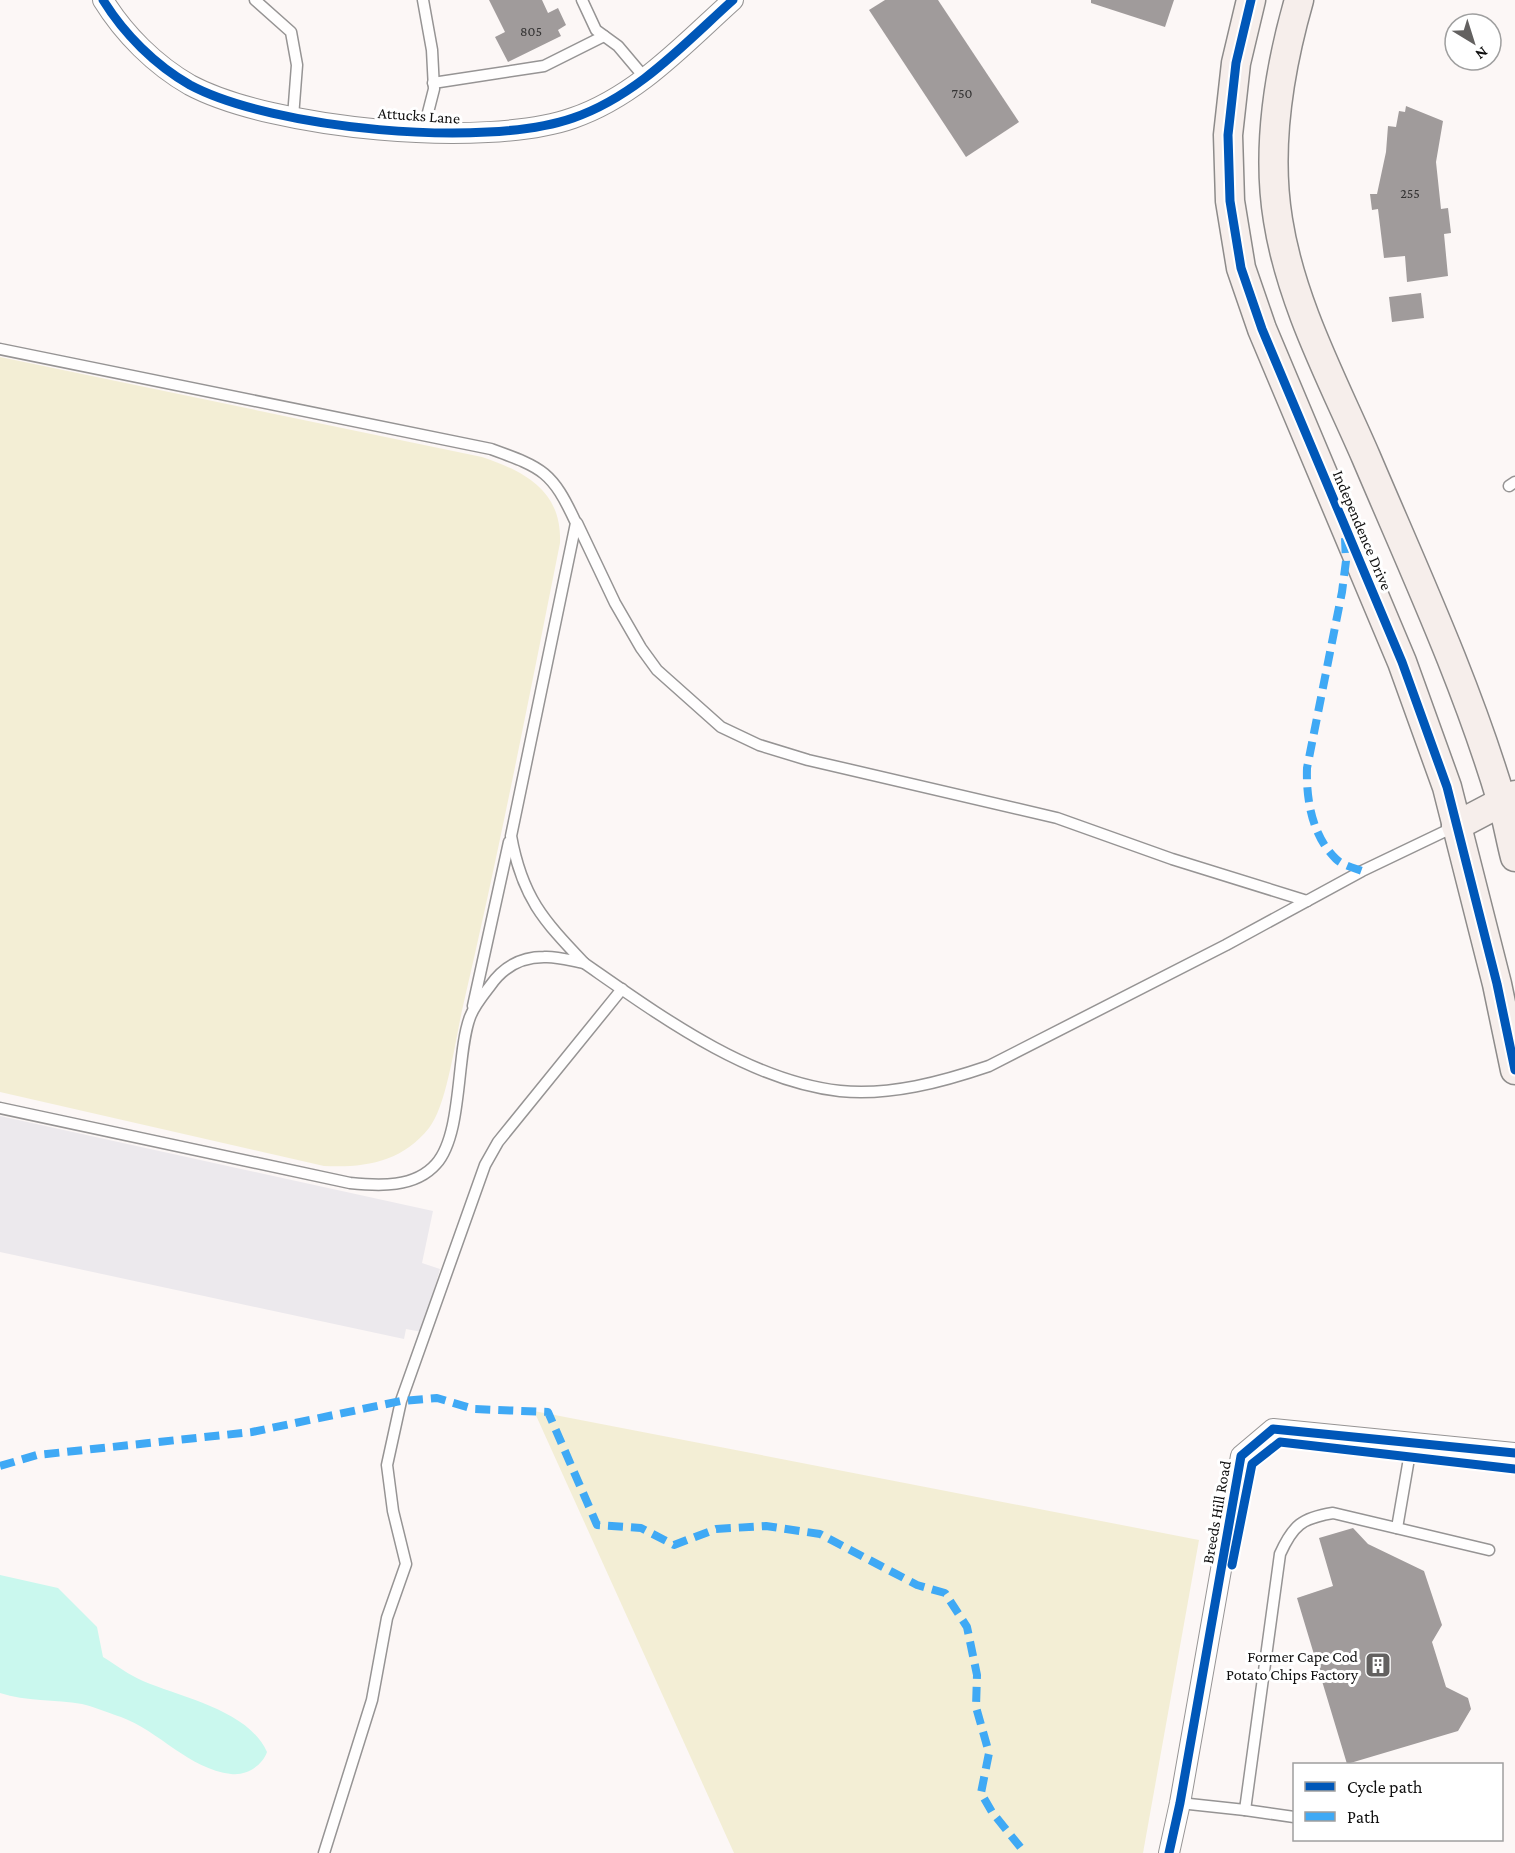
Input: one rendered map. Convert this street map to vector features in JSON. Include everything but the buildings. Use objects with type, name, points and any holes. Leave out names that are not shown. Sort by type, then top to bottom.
[{"type":"street","name":"Attucks Lane","points":[[103,0],[137,43],[189,84],[232,104],[293,117],[423,132],[484,133],[513,132],[554,124],[611,102],[645,78],[733,0]]},
{"type":"street","name":"Independence Drive","points":[[1251,0],[1236,63],[1228,135],[1230,201],[1241,268],[1274,361],[1421,711],[1447,787],[1495,974],[1515,1070]]},
{"type":"street","name":"Independence Drive","points":[[1299,0],[1290,32],[1276,112],[1274,187],[1284,249],[1305,315],[1439,628],[1508,798],[1515,857]]},
{"type":"street","points":[[1456,826],[1508,798]]},
{"type":"street","name":"Breeds Hill Road","points":[[1169,1853],[1180,1803],[1241,1456],[1273,1429],[1412,1441],[1515,1454]]},
{"type":"lane","points":[[255,0],[291,32],[297,64],[293,117]]},
{"type":"lane","points":[[423,0],[432,51],[434,83],[423,132]]},
{"type":"lane","points":[[582,0],[596,30],[618,45],[645,78]]},
{"type":"lane","points":[[434,83],[544,66],[604,36]]},
{"type":"lane","points":[[0,349],[491,449],[536,466],[556,484],[615,603],[641,648],[657,670],[689,701],[721,726],[759,745],[808,760],[1057,818],[1172,859],[1307,901]]},
{"type":"lane","points":[[0,1108],[350,1183],[383,1187],[410,1180],[437,1163],[453,1120],[470,1017],[576,523]]},
{"type":"lane","points":[[510,836],[517,869],[527,893],[560,938],[585,963],[622,989],[743,1063],[790,1081],[841,1091],[889,1090],[948,1080],[989,1066],[1456,826]]},
{"type":"lane","points":[[470,1017],[497,975],[522,960],[545,957],[585,963]]},
{"type":"lane","points":[[324,1853],[372,1700],[387,1618],[406,1564],[393,1511],[387,1465],[401,1401],[485,1165],[498,1142],[622,989]]},
{"type":"lane","points":[[1397,1528],[1412,1441]]},
{"type":"lane","points":[[1245,1810],[1280,1554],[1297,1525],[1306,1519],[1333,1513],[1489,1550]]},
{"type":"lane","points":[[1180,1803],[1293,1817]]},
{"type":"shaded area","points":[[0,357],[482,457],[527,477],[548,497],[555,510],[560,543],[446,1088],[429,1128],[407,1149],[368,1164],[324,1166],[0,1092]]},
{"type":"shaded area","points":[[0,1116],[433,1211],[422,1263],[440,1269],[422,1332],[406,1329],[404,1339],[0,1252]]},
{"type":"shaded area","points":[[534,1411],[1199,1540],[1143,1853],[734,1853]]},
{"type":"shaded area","points":[[0,1575],[58,1588],[97,1627],[103,1657],[143,1681],[213,1707],[230,1716],[258,1738],[267,1752],[265,1757],[248,1772],[231,1774],[216,1771],[201,1765],[135,1723],[97,1708],[72,1702],[20,1698],[0,1693]]},
{"type":"marked path","points":[[1345,538],[1346,561],[1342,592],[1307,768],[1307,780],[1309,804],[1321,839],[1339,861],[1362,871]]},
{"type":"marked path","points":[[0,1466],[37,1455],[252,1432],[401,1401],[437,1398],[474,1409],[548,1412],[597,1525],[641,1528],[674,1545],[716,1529],[766,1526],[820,1534],[917,1585],[945,1593],[967,1627],[977,1675],[976,1707],[989,1753],[981,1793],[992,1812],[1025,1853]]},
{"type":"cycle path","points":[[103,0],[141,48],[165,68],[190,85],[226,100],[272,113],[324,123],[379,130],[435,133],[488,132],[535,127],[573,118],[596,108],[639,83],[678,51],[733,0]]},
{"type":"cycle path","points":[[1251,0],[1236,63],[1228,135],[1230,201],[1241,268],[1262,329],[1402,662],[1447,787],[1497,984],[1515,1070]]},
{"type":"cycle path","points":[[1169,1853],[1180,1803],[1241,1456],[1273,1429],[1515,1453]]},
{"type":"cycle path","points":[[1232,1565],[1252,1464],[1280,1442],[1515,1469]]},
{"type":"place","name":"Former Cape Cod Potato Chips Factory","points":[[1378,1665]]}]
